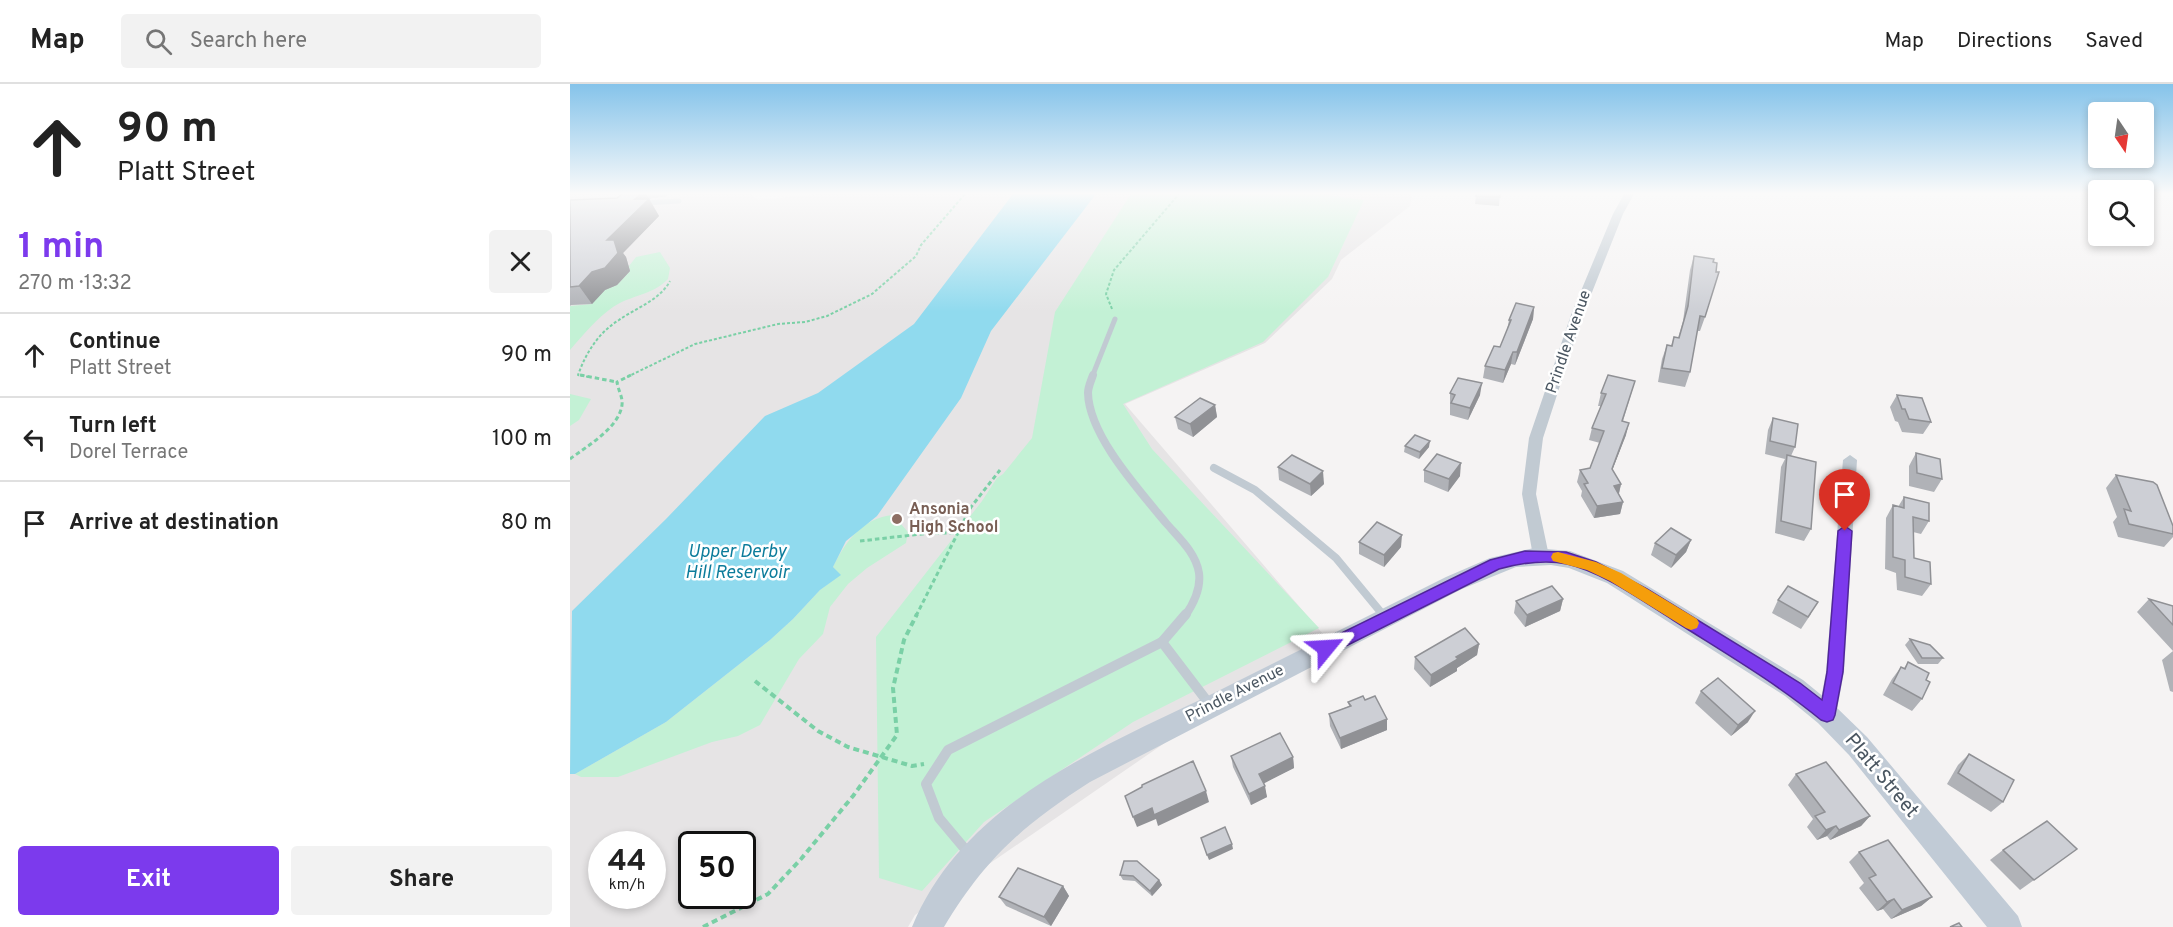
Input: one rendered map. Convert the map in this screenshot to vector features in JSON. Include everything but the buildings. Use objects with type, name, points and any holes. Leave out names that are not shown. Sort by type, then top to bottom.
[{"type":"main road","name":"Prindle Avenue","points":[[927,927],[973,859],[1004,827],[1080,773],[1495,564],[1513,558],[1541,556]]},
{"type":"main road","name":"Platt Street","points":[[1541,556],[1566,558],[1615,577],[1794,688],[1827,715],[1858,746],[2007,927]]},
{"type":"street","name":"Prindle Avenue","points":[[1541,556],[1529,494],[1536,438],[1577,315],[1610,233]]},
{"type":"street","points":[[1827,715],[1835,672],[1850,460]]},
{"type":"lane","points":[[973,859],[939,818],[926,784],[948,750],[1162,642],[1196,598],[1200,575],[1193,555],[1114,455],[1093,417],[1088,391],[1115,319]]},
{"type":"lane","points":[[1214,468],[1255,490],[1336,558],[1386,618]]},
{"type":"lane","points":[[1162,642],[1211,706]]},
{"type":"path","points":[[670,281],[663,291],[611,325],[592,344],[578,375],[617,382],[695,344],[778,324],[805,322],[827,316],[872,294],[915,256],[931,233]]},
{"type":"path","points":[[1115,319],[1106,294],[1114,270],[1145,233]]},
{"type":"path","points":[[570,459],[596,440],[616,419],[622,408],[617,382]]},
{"type":"path","points":[[703,927],[768,894],[801,859],[853,796],[897,735],[893,688],[904,640],[971,507],[1000,470]]},
{"type":"path","points":[[860,541],[930,533],[958,534]]},
{"type":"path","points":[[755,681],[828,737],[848,747],[912,766]]},
{"type":"shaded area","name":"Ansonia High School","points":[[570,233],[1375,233],[1341,260],[1332,279],[1265,343],[1125,404],[1323,634],[915,915],[908,927],[570,927]]},
{"type":"green space","points":[[1106,233],[1348,233],[1328,277],[1263,342],[1123,404],[1152,449],[1319,628],[1133,722],[984,822],[922,891],[879,878],[876,637],[982,501],[997,478],[1003,474],[1032,438],[1055,312]]},
{"type":"green space","points":[[660,252],[670,268],[668,279],[649,292],[613,307],[596,321],[570,350],[570,306],[592,304],[599,292],[617,285],[630,271],[629,266],[636,257]]},
{"type":"green space","points":[[570,394],[591,399],[579,420],[570,426]]},
{"type":"green space","points":[[893,515],[908,532],[906,543],[867,568],[848,584],[830,607],[823,634],[799,659],[760,725],[738,736],[712,742],[618,777],[581,777],[575,774],[666,722],[770,640],[820,590],[840,575],[833,567],[856,532],[872,521]]},
{"type":"water","name":"Upper Derby Hill Reservoir","points":[[983,233],[1066,233],[991,331],[961,398],[877,516],[846,541],[833,567],[841,575],[820,590],[770,640],[666,722],[575,774],[570,774],[572,611],[666,519],[765,416],[818,393],[914,324]]},
{"type":"slow traffic","points":[[1558,557],[1591,566],[1615,577],[1691,623]]},
{"type":"place","name":"Ansonia High School","points":[[897,519]]},
{"type":"route","points":[[1326,648],[1495,564],[1525,556],[1566,558],[1615,577],[1642,593],[1794,688],[1827,715],[1835,672],[1845,531]]}]
